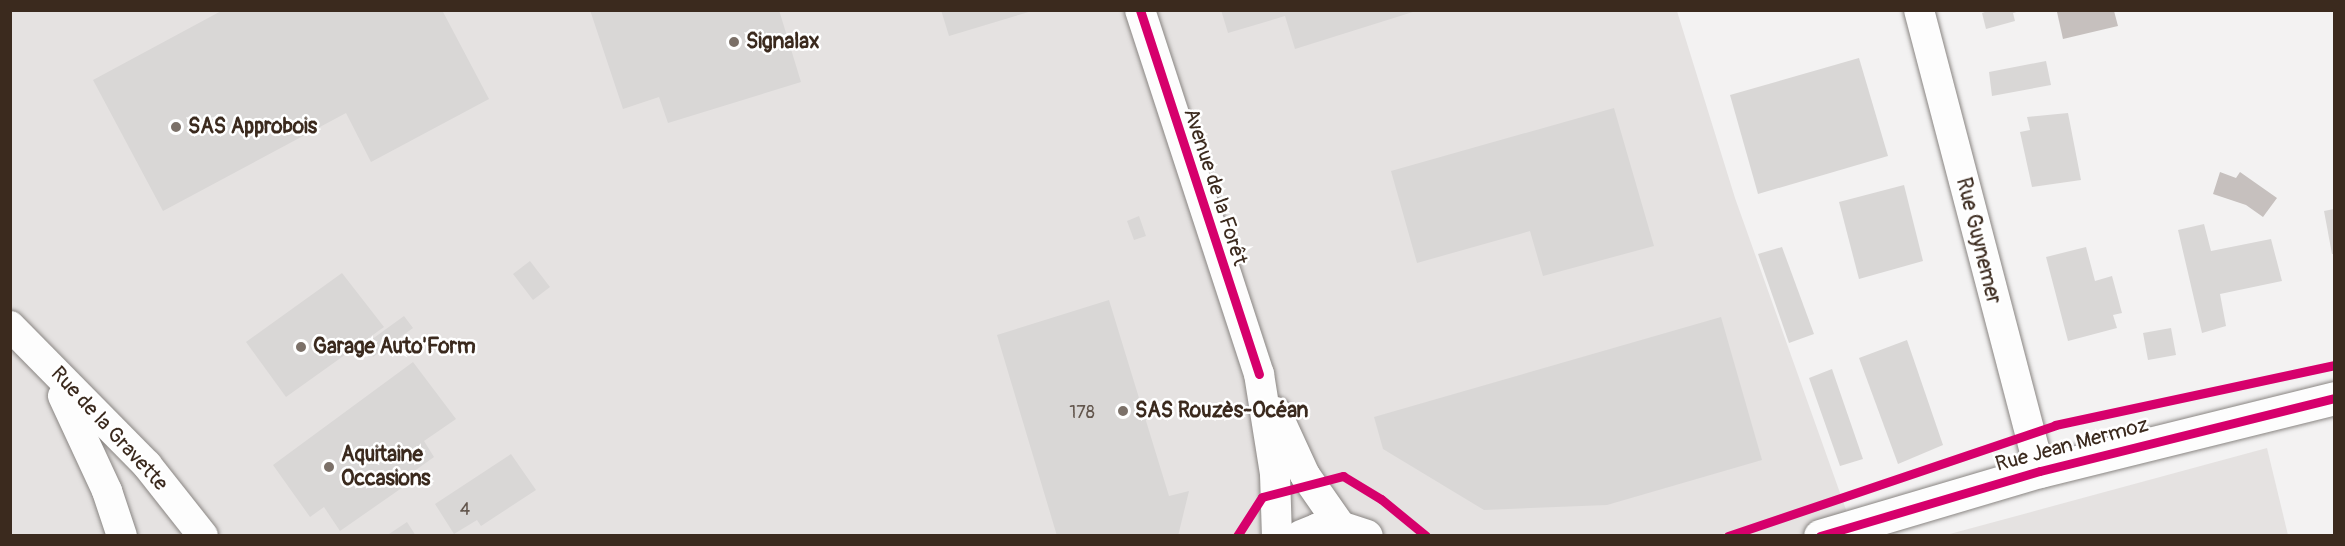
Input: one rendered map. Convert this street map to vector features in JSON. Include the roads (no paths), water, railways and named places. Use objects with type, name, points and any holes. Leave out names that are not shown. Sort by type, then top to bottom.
[{"type":"street","name":"Avenue de la Forêt","points":[[1140,10],[1258,374],[1305,475],[1354,532]]},
{"type":"street","name":"Rue Guynemer","points":[[1919,10],[2040,471]]},
{"type":"street","name":"Rue de la Gravette","points":[[10,326],[147,465],[203,536]]},
{"type":"street","points":[[41,357],[77,423],[107,491],[122,536]]},
{"type":"street","name":"Avenue de la Forêt","points":[[1258,374],[1274,464],[1277,536]]},
{"type":"street","name":"Rue Jean Mermoz","points":[[1820,536],[2040,471],[2334,398]]},
{"type":"street","points":[[107,491],[147,465]]},
{"type":"street","points":[[1301,536],[1318,529],[1354,532]]},
{"type":"place","name":"Signalax","points":[[734,42]]},
{"type":"place","name":"SAS Approbois","points":[[176,127]]},
{"type":"place","name":"Garage Auto'Form","points":[[301,347]]},
{"type":"place","name":"SAS Rouzès-Océan","points":[[1123,411]]},
{"type":"place","name":"Aquitaine Occasions","points":[[329,467]]}]
